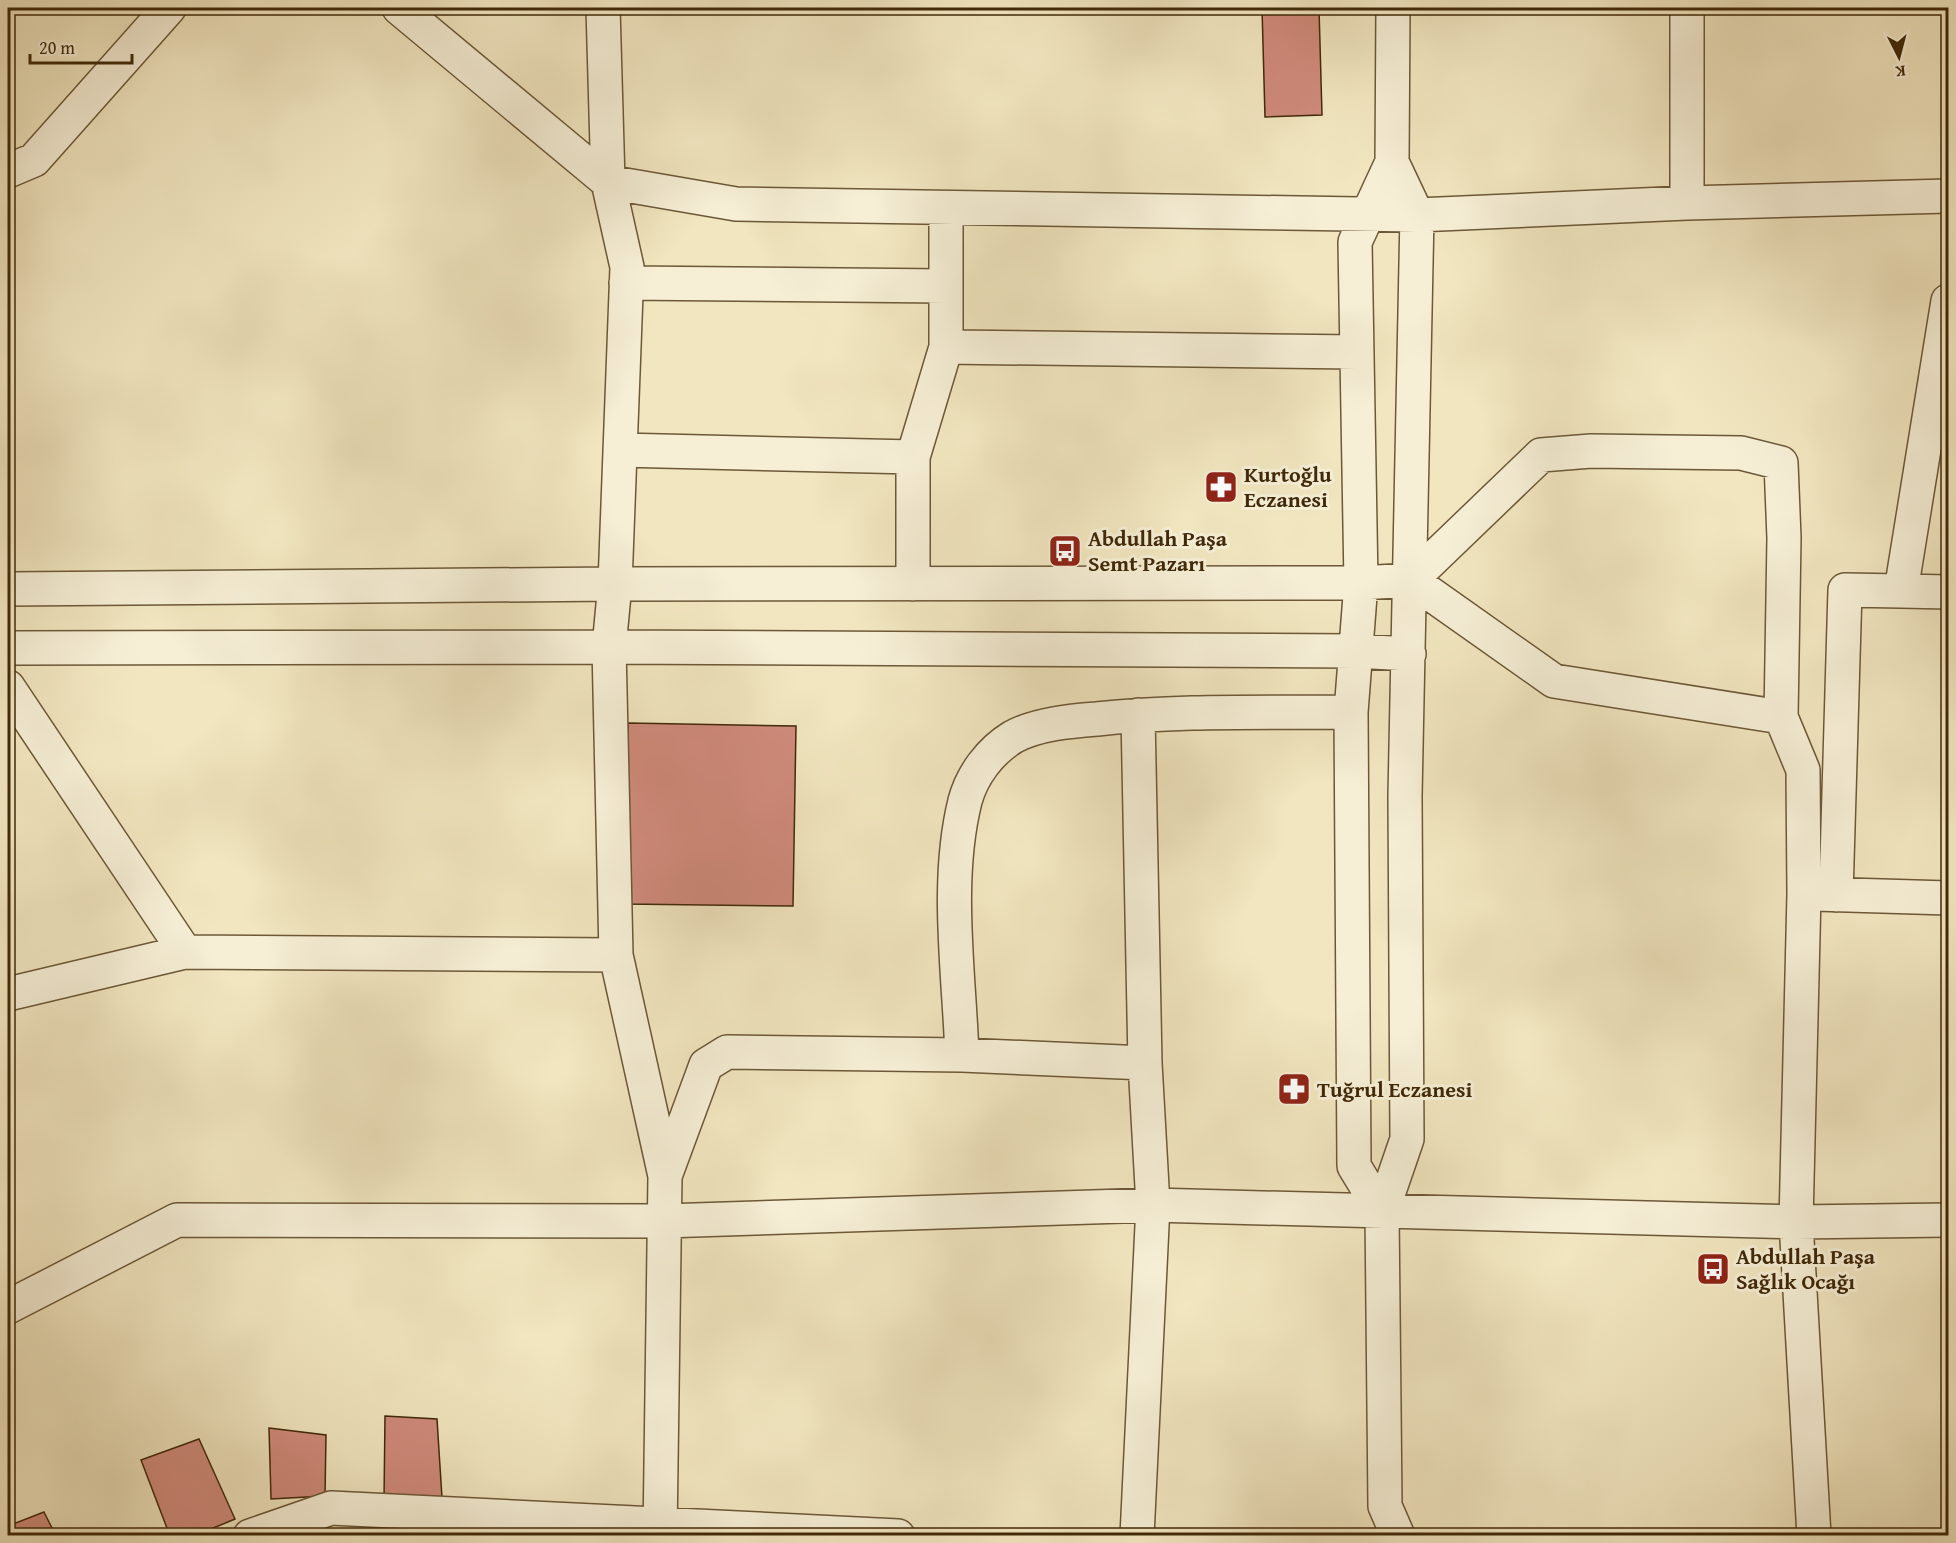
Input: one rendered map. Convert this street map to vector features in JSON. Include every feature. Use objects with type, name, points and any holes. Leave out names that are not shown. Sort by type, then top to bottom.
[{"type":"street","points":[[8,171],[34,160],[170,8]]},
{"type":"street","points":[[399,8],[608,182],[736,204],[1417,215],[1687,203],[1948,196]]},
{"type":"street","points":[[603,8],[608,182],[627,267],[615,584],[609,646],[616,955],[665,1176],[661,1530]]},
{"type":"street","points":[[1382,1212],[1354,1166],[1352,712],[1362,583],[1355,242],[1392,162],[1393,8]]},
{"type":"street","points":[[1687,8],[1687,203]]},
{"type":"street","points":[[1392,162],[1417,215],[1405,796],[1407,1139],[1382,1212],[1385,1506],[1398,1536]]},
{"type":"street","points":[[914,584],[913,457],[946,347],[946,208]]},
{"type":"street","points":[[626,283],[946,286]]},
{"type":"street","points":[[1901,591],[1945,339],[1948,301]]},
{"type":"street","points":[[946,347],[1357,352]]},
{"type":"street","points":[[620,450],[913,457]]},
{"type":"street","points":[[1411,580],[1541,455],[1591,451],[1741,453],[1781,463],[1784,538],[1781,717],[1803,770],[1803,894],[1796,1222],[1814,1536]]},
{"type":"street","points":[[8,589],[615,584],[1362,583],[1411,580],[1554,681],[1781,717]]},
{"type":"street","points":[[1836,895],[1845,590],[1948,592]]},
{"type":"street","points":[[8,648],[609,646],[1355,651],[1408,654]]},
{"type":"street","points":[[8,687],[185,952]]},
{"type":"street","points":[[962,1055],[955,886],[957,844],[966,799],[986,758],[1014,737],[1063,722],[1138,715],[1352,712]]},
{"type":"street","points":[[1137,1536],[1153,1205],[1145,1063],[1138,715]]},
{"type":"street","points":[[1803,894],[1948,898]]},
{"type":"street","points":[[8,994],[185,952],[616,955]]},
{"type":"street","points":[[665,1176],[706,1065],[727,1052],[962,1055],[1145,1063]]},
{"type":"street","points":[[8,1307],[177,1220],[664,1221],[1153,1205],[1796,1222],[1948,1220]]},
{"type":"street","points":[[250,1536],[331,1508],[661,1530],[898,1536]]},
{"type":"building","points":[[1262,8],[1319,8],[1322,115],[1265,117]]},
{"type":"building","points":[[628,723],[796,726],[793,906],[625,904]]},
{"type":"building","points":[[385,1416],[437,1419],[442,1498],[384,1500]]},
{"type":"building","points":[[269,1428],[326,1435],[325,1496],[271,1499]]},
{"type":"building","points":[[199,1439],[235,1519],[194,1536],[170,1536],[141,1460]]},
{"type":"building","points":[[44,1512],[56,1536],[8,1536],[8,1526]]},
{"type":"place","name":"Kurtoğlu Eczanesi","points":[[1221,487]]},
{"type":"place","name":"Abdullah Paşa Semt Pazarı","points":[[1065,551]]},
{"type":"place","name":"Tuğrul Eczanesi","points":[[1294,1089]]},
{"type":"place","name":"Abdullah Paşa Sağlık Ocağı","points":[[1713,1269]]}]
